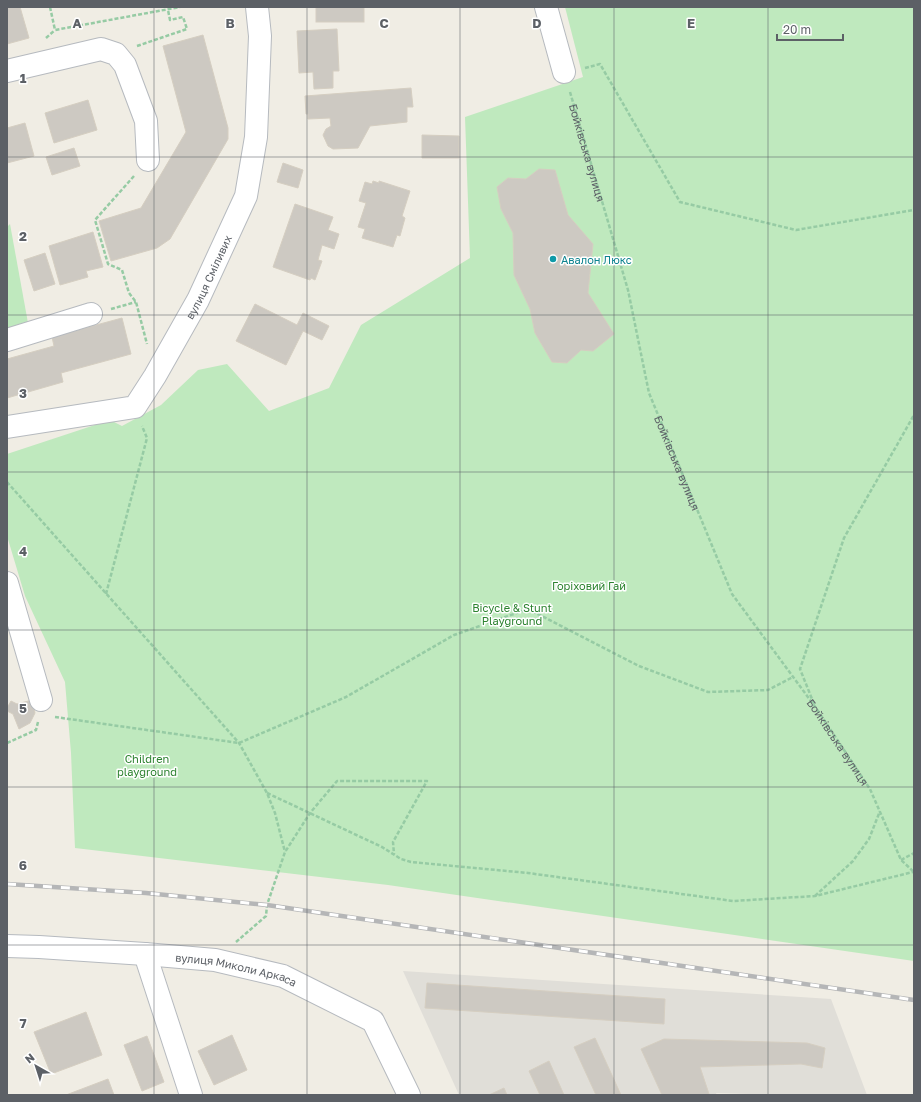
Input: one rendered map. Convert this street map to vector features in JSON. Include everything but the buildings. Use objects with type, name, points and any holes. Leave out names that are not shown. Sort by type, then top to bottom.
[{"type":"street","name":"вулиця Сміливих","points":[[135,407],[155,376],[198,300],[246,196],[256,137],[260,36],[257,7]]},
{"type":"street","points":[[546,7],[571,71]]},
{"type":"street","points":[[7,71],[101,49],[116,54],[125,65],[146,121],[148,160]]},
{"type":"street","points":[[7,340],[91,314]]},
{"type":"street","points":[[7,427],[135,407]]},
{"type":"street","points":[[7,583],[41,708]]},
{"type":"street","name":"вулиця Миколи Аркаса","points":[[7,946],[145,954],[215,960],[283,976],[373,1021],[409,1095]]},
{"type":"street","points":[[145,954],[191,1095]]},
{"type":"path","points":[[50,7],[55,30],[180,7]]},
{"type":"path","points":[[116,54],[187,30],[183,17],[170,20],[168,10]]},
{"type":"path","points":[[571,71],[600,64],[680,202],[796,230],[914,210]]},
{"type":"path","name":"Бойківська вулиця","points":[[571,71],[628,290],[649,393],[732,594],[816,708],[870,789],[901,860],[914,872]]},
{"type":"path","points":[[148,160],[95,220],[108,264],[122,270],[129,293],[136,302],[155,376]]},
{"type":"path","points":[[120,306],[136,302]]},
{"type":"path","points":[[106,594],[147,438],[135,407]]},
{"type":"path","points":[[816,708],[800,669],[802,661],[844,538],[914,415]]},
{"type":"path","points":[[7,482],[239,743],[267,793],[275,813],[285,852]]},
{"type":"path","points":[[7,743],[36,730],[41,708],[239,743],[346,697],[454,635],[528,609],[639,666],[708,692],[768,690],[793,677]]},
{"type":"path","points":[[215,960],[266,916],[267,905],[285,852],[310,813],[337,781],[427,781],[393,842],[394,854]]},
{"type":"path","points":[[267,793],[382,847],[401,859],[411,862],[528,873],[733,900],[815,896],[914,872]]},
{"type":"path","points":[[815,896],[853,861],[869,839],[880,811]]},
{"type":"path","points":[[901,860],[914,853]]},
{"type":"shaded area","points":[[403,971],[831,999],[867,1095],[716,1093],[717,1095],[459,1095]]},
{"type":"green space","name":"Горіховий Гай","points":[[565,7],[914,7],[914,961],[388,885],[75,848],[71,753],[65,682],[25,596],[7,536],[7,454],[110,420],[122,426],[161,405],[198,370],[227,364],[269,411],[329,388],[361,325],[470,258],[465,117],[583,77]]},
{"type":"green space","points":[[10,224],[28,323],[7,332],[7,227]]},
{"type":"railway","points":[[7,884],[146,893],[267,905],[914,1000]]},
{"type":"place","name":"Авалон Люкс","points":[[553,259]]},
{"type":"park label","name":"Bicycle & Stunt Playground","points":[[512,613]]},
{"type":"park label","name":"Children playground","points":[[147,764]]}]
